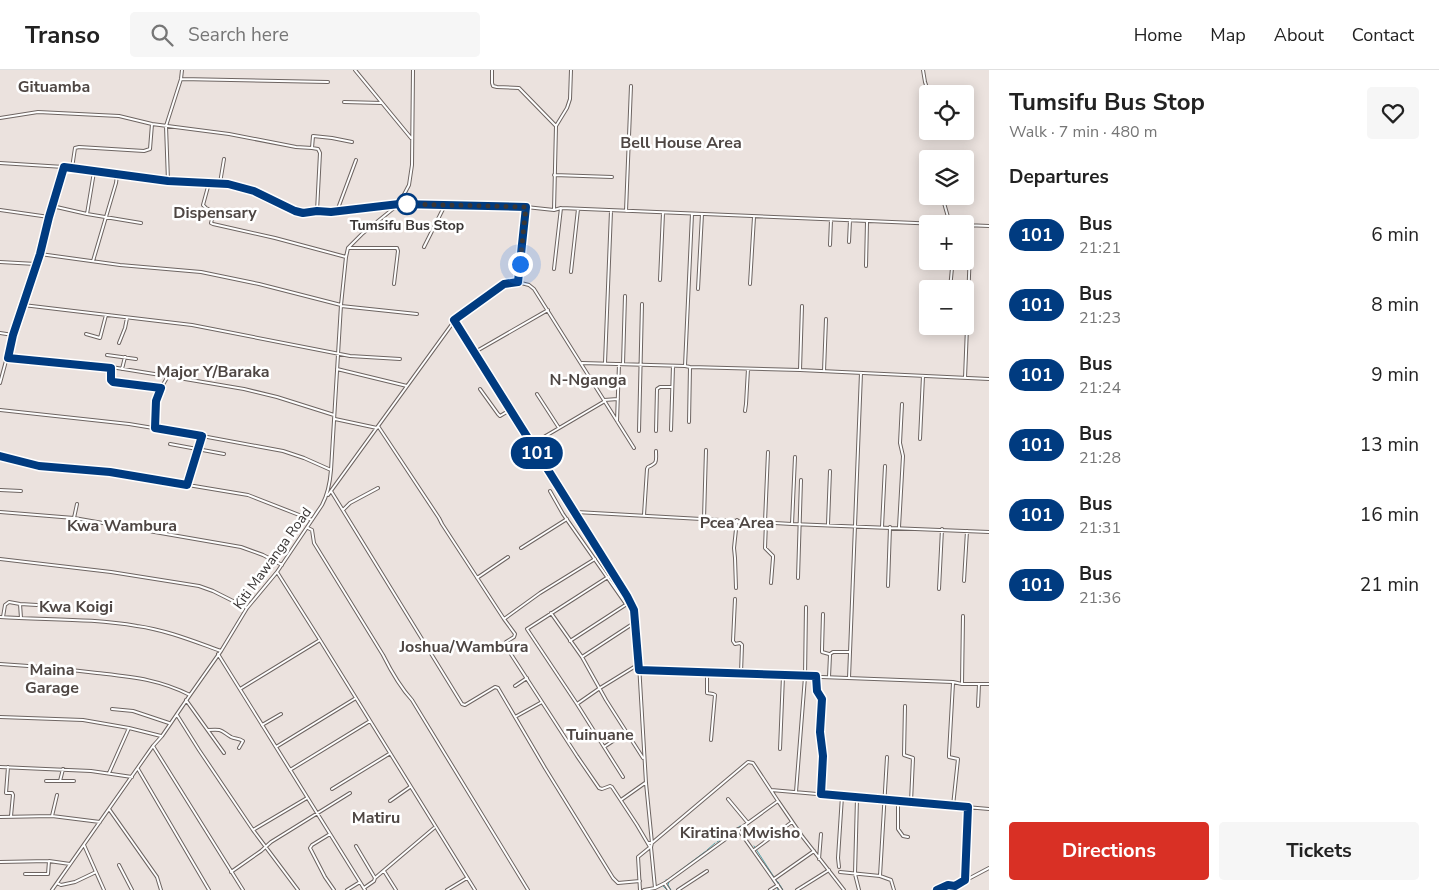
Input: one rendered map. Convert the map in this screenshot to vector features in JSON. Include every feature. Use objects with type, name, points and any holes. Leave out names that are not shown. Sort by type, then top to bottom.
[{"type":"street","points":[[168,181],[166,126],[181,79],[182,70]]},
{"type":"street","points":[[355,70],[412,138]]},
{"type":"street","points":[[348,248],[399,204],[409,185],[412,165],[413,70]]},
{"type":"street","points":[[492,70],[493,86],[519,88],[556,126]]},
{"type":"street","points":[[554,210],[556,126],[570,99],[571,70]]},
{"type":"street","points":[[924,70],[926,85]]},
{"type":"street","points":[[181,79],[328,82]]},
{"type":"street","points":[[626,211],[631,86]]},
{"type":"street","points":[[344,102],[382,103]]},
{"type":"street","points":[[0,118],[38,112],[125,117],[152,124],[229,134],[296,147],[318,149],[320,153],[317,211]]},
{"type":"street","points":[[72,168],[75,148],[144,150],[150,148],[152,124]]},
{"type":"street","points":[[312,148],[312,138],[315,136],[352,142]]},
{"type":"street","points":[[220,183],[224,159]]},
{"type":"street","points":[[337,211],[356,160]]},
{"type":"street","points":[[0,163],[64,167],[168,181],[228,184],[247,189],[303,213],[399,204],[526,207],[554,210],[561,208],[919,223]]},
{"type":"street","points":[[0,383],[13,335],[40,254],[64,167]]},
{"type":"street","points":[[87,214],[94,172]]},
{"type":"street","points":[[94,261],[117,175]]},
{"type":"street","points":[[554,175],[612,177]]},
{"type":"street","points":[[209,183],[203,205],[214,212],[213,224],[284,240],[346,257]]},
{"type":"street","points":[[424,247],[445,205]]},
{"type":"street","points":[[52,206],[141,223]]},
{"type":"street","points":[[518,282],[526,207]]},
{"type":"street","points":[[554,269],[561,208]]},
{"type":"street","points":[[571,272],[578,209]]},
{"type":"street","points":[[0,210],[49,217]]},
{"type":"street","points":[[605,363],[611,211]]},
{"type":"street","points":[[660,280],[663,213]]},
{"type":"street","points":[[685,366],[692,214]]},
{"type":"street","points":[[698,290],[702,214]]},
{"type":"street","points":[[750,284],[754,217]]},
{"type":"street","points":[[830,245],[831,220]]},
{"type":"street","points":[[849,242],[850,220]]},
{"type":"street","points":[[866,266],[868,222]]},
{"type":"street","points":[[974,225],[989,226]]},
{"type":"street","points":[[348,248],[397,248],[394,284]]},
{"type":"street","name":"Kiti Mawanga Road","points":[[52,890],[153,746],[162,736],[169,723],[221,651],[248,608],[282,565],[326,497],[330,485],[341,306],[348,248]]},
{"type":"street","points":[[40,254],[201,272],[284,290],[341,306],[417,314]]},
{"type":"street","points":[[0,262],[36,264]]},
{"type":"street","points":[[965,378],[969,270]]},
{"type":"street","points":[[326,497],[454,320],[504,284],[518,282],[531,286],[634,448]]},
{"type":"street","points":[[623,364],[625,296]]},
{"type":"street","points":[[639,431],[642,304]]},
{"type":"street","points":[[23,305],[192,325],[350,356],[400,359]]},
{"type":"street","points":[[800,370],[802,306]]},
{"type":"street","points":[[475,352],[548,310]]},
{"type":"street","points":[[86,334],[100,338],[106,315]]},
{"type":"street","points":[[119,343],[127,318]]},
{"type":"street","points":[[824,371],[826,319]]},
{"type":"street","points":[[454,320],[576,512],[634,610],[652,843]]},
{"type":"street","points":[[0,333],[13,335]]},
{"type":"street","points":[[107,355],[136,359]]},
{"type":"street","points":[[122,369],[125,357]]},
{"type":"street","points":[[8,358],[122,369],[168,376],[269,395],[334,414]]},
{"type":"street","points":[[581,363],[800,370],[989,379]]},
{"type":"street","points":[[617,421],[619,364]]},
{"type":"street","points":[[671,430],[673,366]]},
{"type":"street","points":[[689,422],[690,367]]},
{"type":"street","points":[[111,368],[111,380],[113,382],[161,388]]},
{"type":"street","points":[[745,411],[748,368]]},
{"type":"street","points":[[337,369],[408,386]]},
{"type":"street","points":[[849,678],[861,373]]},
{"type":"street","points":[[155,428],[156,401],[168,376]]},
{"type":"street","points":[[920,438],[923,376]]},
{"type":"street","points":[[656,431],[657,389],[660,387],[672,387]]},
{"type":"street","points":[[480,389],[500,416],[510,410]]},
{"type":"street","points":[[537,394],[559,428]]},
{"type":"street","points":[[532,444],[604,401],[618,399]]},
{"type":"street","points":[[899,527],[903,456],[900,443],[902,404]]},
{"type":"street","points":[[0,410],[155,428],[202,436],[283,451],[331,470]]},
{"type":"street","points":[[334,418],[377,427],[515,634],[514,637],[506,642],[508,648],[542,702],[598,787],[602,789],[612,787],[648,842],[655,888]]},
{"type":"street","points":[[187,485],[202,436]]},
{"type":"street","points":[[170,444],[224,454]]},
{"type":"street","points":[[704,519],[706,450]]},
{"type":"street","points":[[644,516],[647,469],[654,465],[656,451]]},
{"type":"street","points":[[768,452],[765,548],[773,556],[771,584]]},
{"type":"street","points":[[0,456],[39,466],[110,472],[248,495],[312,520]]},
{"type":"street","points":[[792,524],[795,458]]},
{"type":"street","points":[[882,527],[885,466]]},
{"type":"street","points":[[828,524],[830,471]]},
{"type":"street","points":[[798,578],[801,480]]},
{"type":"street","points":[[343,510],[350,503],[378,488]]},
{"type":"street","points":[[0,490],[21,492]]},
{"type":"street","points":[[331,491],[462,704],[466,704],[496,687],[615,881],[618,883],[640,881]]},
{"type":"street","points":[[550,491],[567,519],[626,604]]},
{"type":"street","points":[[74,518],[77,504]]},
{"type":"street","points":[[0,512],[74,518],[242,547],[282,565]]},
{"type":"street","points":[[576,512],[792,524],[855,525],[989,532]]},
{"type":"street","points":[[521,548],[567,519]]},
{"type":"street","points":[[736,588],[734,548],[737,520]]},
{"type":"street","points":[[308,527],[312,530],[314,543],[528,890]]},
{"type":"street","points":[[888,586],[890,527]]},
{"type":"street","points":[[940,589],[942,529]]},
{"type":"street","points":[[964,581],[967,531]]},
{"type":"street","points":[[477,578],[508,558]]},
{"type":"street","points":[[0,559],[111,572],[199,586],[214,591],[248,608]]},
{"type":"street","points":[[504,619],[540,593],[595,559]]},
{"type":"street","points":[[277,572],[474,890]]},
{"type":"street","points":[[608,577],[527,629],[624,777]]},
{"type":"street","points":[[735,599],[733,641],[735,644],[740,643],[742,645],[740,673]]},
{"type":"street","points":[[37,605],[11,602],[6,604],[1,617],[136,625],[162,631],[221,651]]},
{"type":"street","points":[[570,641],[630,602]]},
{"type":"street","points":[[20,604],[21,618]]},
{"type":"street","points":[[796,792],[805,677],[806,607]]},
{"type":"street","points":[[551,613],[582,657],[627,734],[645,760]]},
{"type":"street","points":[[823,614],[822,652],[830,654],[834,652],[850,652]]},
{"type":"street","points":[[962,684],[963,616]]},
{"type":"street","points":[[582,657],[635,622]]},
{"type":"street","points":[[240,689],[320,640]]},
{"type":"street","points":[[218,654],[364,889],[435,827]]},
{"type":"street","points":[[829,677],[830,654]]},
{"type":"street","points":[[0,664],[143,678],[190,695]]},
{"type":"street","points":[[577,704],[639,664]]},
{"type":"street","points":[[639,670],[989,684]]},
{"type":"street","points":[[707,672],[708,693],[715,696],[711,740]]},
{"type":"street","points":[[780,748],[783,676]]},
{"type":"street","points":[[816,676],[817,691],[822,699],[820,732],[823,756],[821,794]]},
{"type":"street","points":[[515,686],[527,678]]},
{"type":"street","points":[[952,682],[948,754],[949,757],[958,759],[953,806]]},
{"type":"street","points":[[978,684],[978,706]]},
{"type":"street","points":[[276,747],[356,698]]},
{"type":"street","points":[[186,700],[224,752]]},
{"type":"street","points":[[515,717],[542,702]]},
{"type":"street","points":[[905,706],[904,755],[913,758],[911,802]]},
{"type":"street","points":[[112,708],[133,711],[169,723]]},
{"type":"street","points":[[262,725],[281,714]]},
{"type":"street","points":[[176,715],[254,830],[298,890]]},
{"type":"street","points":[[0,717],[83,720],[162,736]]},
{"type":"street","points":[[290,770],[370,720]]},
{"type":"street","points":[[108,773],[129,728]]},
{"type":"street","points":[[208,730],[223,730],[233,738],[239,738],[243,741],[239,748]]},
{"type":"street","points":[[604,747],[627,734]]},
{"type":"street","points":[[153,746],[243,890]]},
{"type":"street","points":[[332,790],[390,754]]},
{"type":"street","points":[[880,876],[887,757]]},
{"type":"street","points":[[640,890],[638,858],[652,843],[748,762],[753,763],[792,822],[842,889]]},
{"type":"street","points":[[0,767],[63,769],[132,777]]},
{"type":"street","points":[[8,767],[6,793],[12,793],[14,796],[10,817]]},
{"type":"street","points":[[60,781],[63,769]]},
{"type":"street","points":[[138,769],[209,890]]},
{"type":"street","points":[[46,781],[74,782]]},
{"type":"street","points":[[620,800],[646,783]]},
{"type":"street","points":[[390,801],[410,787]]},
{"type":"street","points":[[772,790],[989,809]]},
{"type":"street","points":[[232,872],[271,842],[350,793]]},
{"type":"street","points":[[52,816],[57,795]]},
{"type":"street","points":[[839,867],[842,796]]},
{"type":"street","points":[[254,830],[308,798]]},
{"type":"street","points":[[728,798],[748,823]]},
{"type":"street","points":[[857,798],[855,874],[859,890]]},
{"type":"street","points":[[644,890],[655,888],[664,883],[778,801]]},
{"type":"street","points":[[898,801],[898,829],[903,836],[908,837]]},
{"type":"street","points":[[965,880],[968,807]]},
{"type":"street","points":[[109,809],[157,877],[160,890]]},
{"type":"street","points":[[0,817],[52,816],[100,822]]},
{"type":"street","points":[[754,850],[792,822]]},
{"type":"street","points":[[738,828],[781,890]]},
{"type":"street","points":[[330,834],[310,848],[334,890]]},
{"type":"street","points":[[819,859],[821,834]]},
{"type":"street","points":[[648,842],[652,843]]},
{"type":"street","points":[[84,845],[104,890]]},
{"type":"street","points":[[356,846],[375,878]]},
{"type":"street","points":[[774,880],[814,852]]},
{"type":"street","points":[[25,874],[48,874],[49,861]]},
{"type":"street","points":[[0,862],[49,861],[71,864]]},
{"type":"street","points":[[119,865],[132,890]]},
{"type":"street","points":[[937,890],[948,885],[955,886],[989,868]]},
{"type":"street","points":[[797,890],[829,870]]},
{"type":"street","points":[[384,871],[396,890]]},
{"type":"street","points":[[678,890],[707,871]]},
{"type":"street","points":[[57,882],[61,885],[75,882],[96,872]]},
{"type":"street","points":[[840,872],[880,876],[891,880],[894,890]]},
{"type":"street","points":[[447,890],[467,878]]},
{"type":"street","points":[[347,890],[360,882]]},
{"type":"street","points":[[664,883],[669,890]]},
{"type":"street","points":[[770,890],[778,885]]},
{"type":"street","points":[[954,890],[955,886]]},
{"type":"waterway","points":[[727,836],[740,826]]},
{"type":"waterway","points":[[739,833],[749,846]]},
{"type":"waterway","points":[[717,842],[723,838]]},
{"type":"waterway","points":[[707,850],[715,843]]},
{"type":"waterway","points":[[754,846],[774,877]]},
{"type":"waterway","points":[[670,878],[706,851]]},
{"type":"waterway","points":[[772,880],[775,884]]},
{"type":"waterway","points":[[776,880],[779,883]]},
{"type":"waterway","points":[[669,882],[668,885],[671,890]]},
{"type":"waterway","points":[[780,885],[783,890]]},
{"type":"waterway","points":[[663,886],[667,890]]},
{"type":"bus line","name":"101","points":[[0,456],[39,466],[110,472],[187,485],[202,436],[155,428],[156,401],[161,388],[113,382],[111,380],[111,368],[8,358],[13,335],[40,254],[64,167],[168,181],[228,184],[254,191],[303,213],[331,212],[399,204],[526,207],[518,282],[506,282],[454,320],[627,596],[634,610],[639,670],[816,676],[817,691],[822,697],[820,732],[823,756],[821,794],[968,807],[965,880],[955,886],[948,885],[937,890]]},
{"type":"place","name":"Tumsifu Bus Stop","points":[[407,204]]},
{"type":"district","name":"Gituamba","points":[[54,86]]},
{"type":"district","name":"Bell House Area","points":[[681,142]]},
{"type":"district","name":"Dispensary","points":[[215,212]]},
{"type":"district","name":"Major Y/Baraka","points":[[213,371]]},
{"type":"district","name":"N-Nganga","points":[[588,379]]},
{"type":"district","name":"Pcea Area","points":[[737,522]]},
{"type":"district","name":"Kwa Wambura","points":[[122,525]]},
{"type":"district","name":"Kwa Koigi","points":[[76,606]]},
{"type":"district","name":"Joshua/Wambura","points":[[464,646]]},
{"type":"district","name":"Maina Garage","points":[[52,678]]},
{"type":"district","name":"Tuinuane","points":[[600,734]]},
{"type":"district","name":"Matiru","points":[[376,817]]},
{"type":"district","name":"Kiratina Mwisho","points":[[740,832]]},
{"type":"route","points":[[407,204],[526,207],[520,264]]}]
